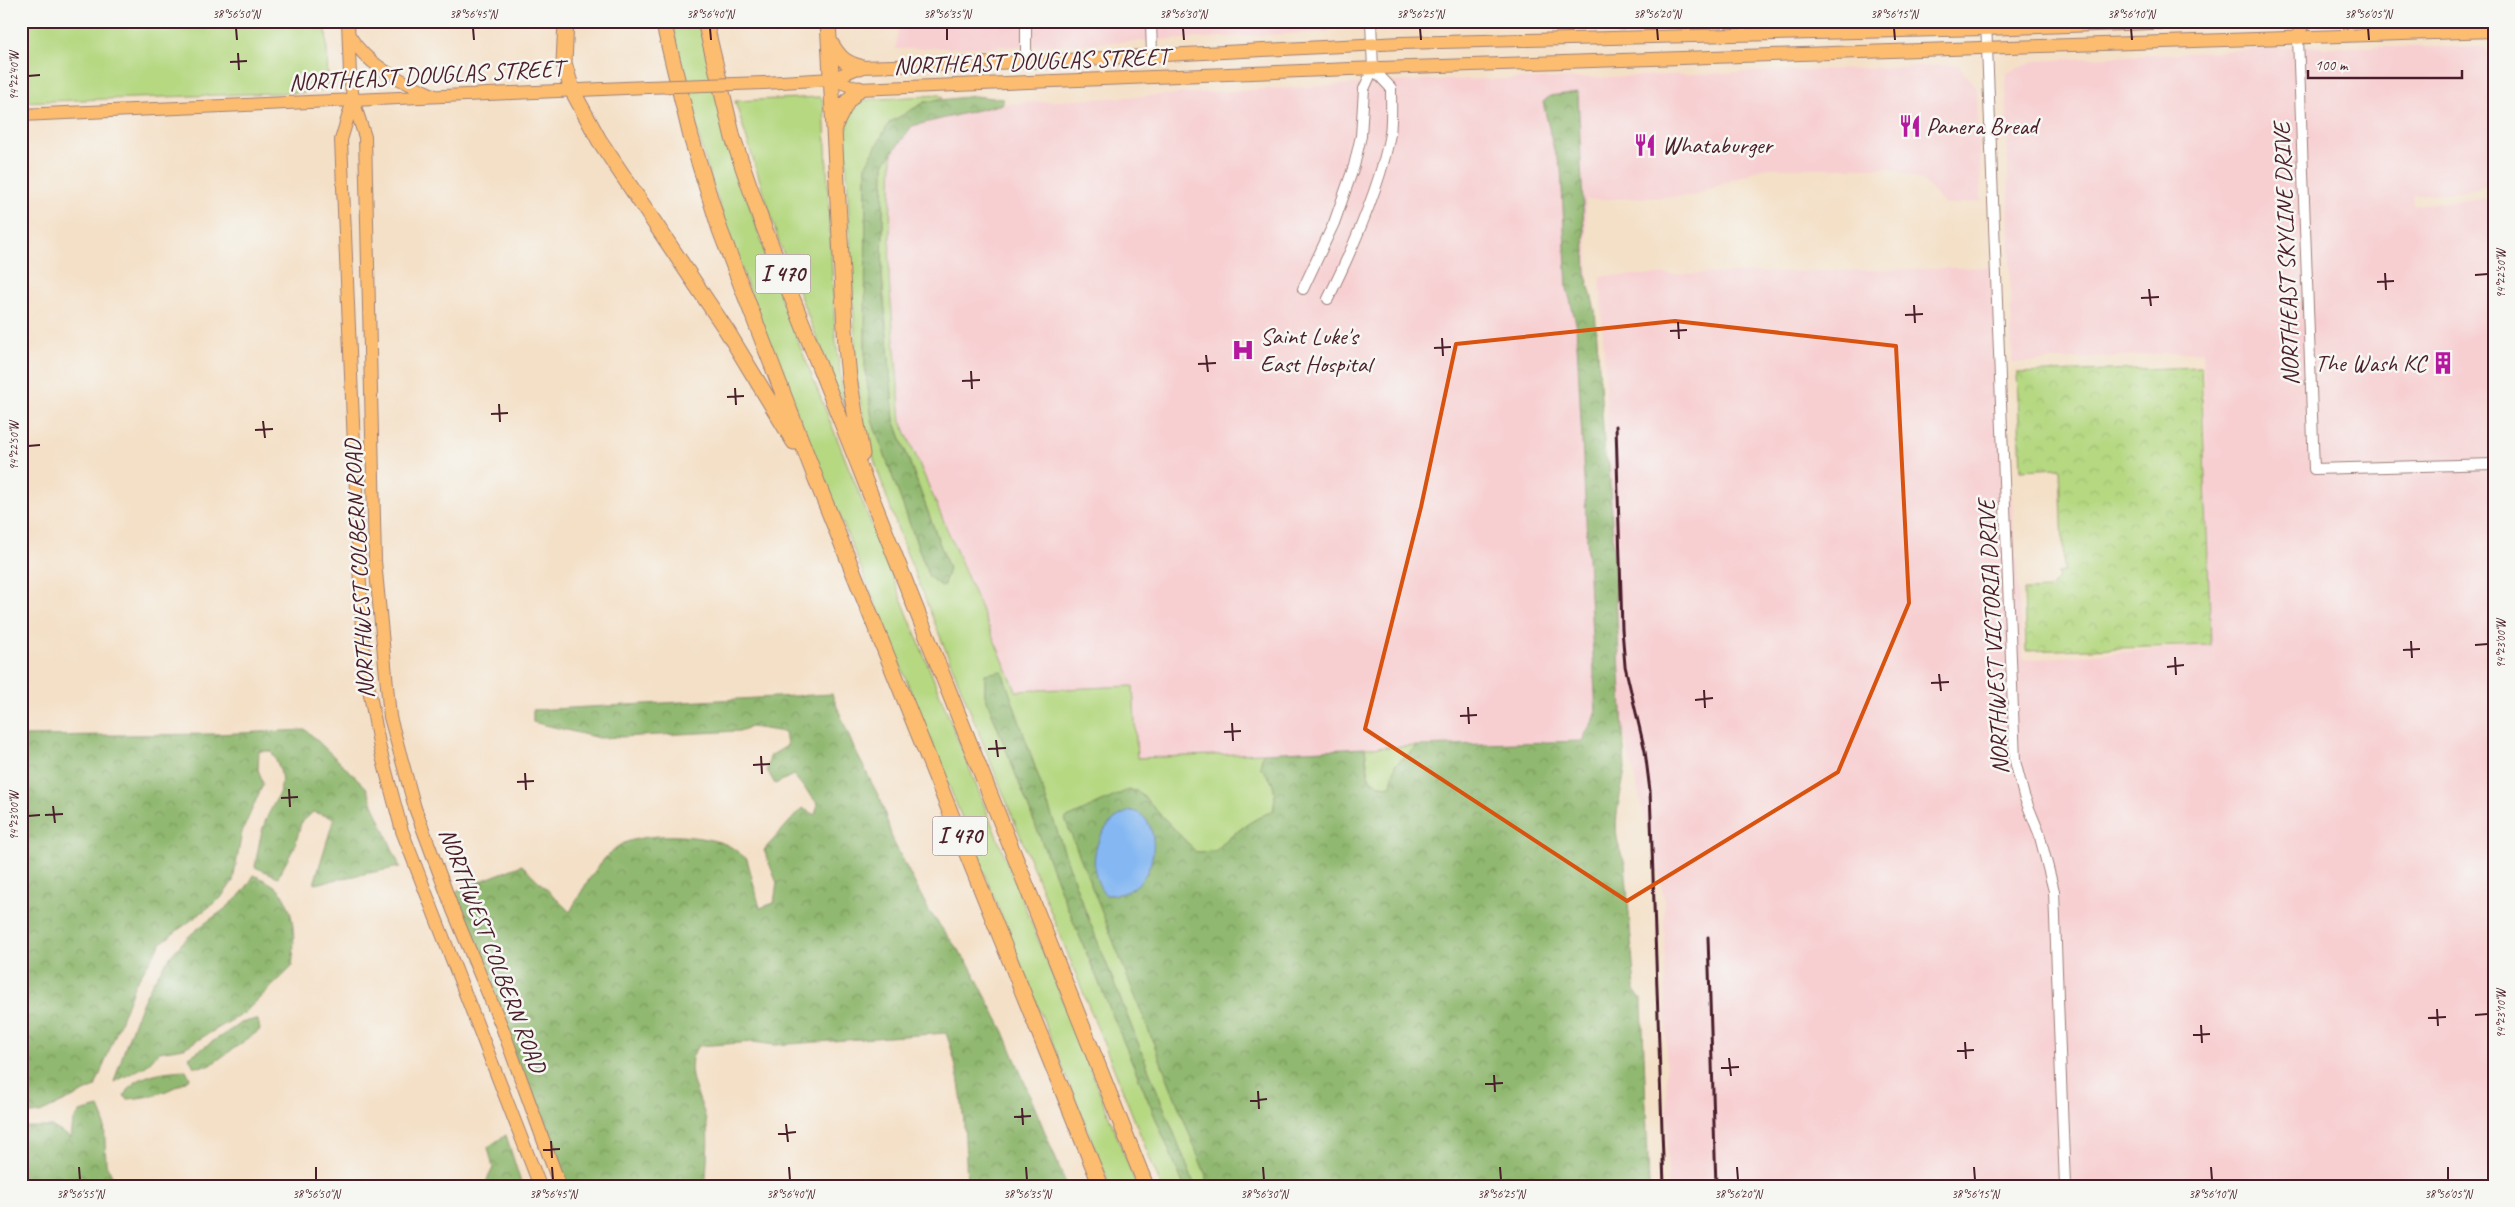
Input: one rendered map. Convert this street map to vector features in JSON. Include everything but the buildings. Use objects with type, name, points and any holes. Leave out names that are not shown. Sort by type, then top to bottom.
[{"type":"highway","points":[[566,21],[564,63],[572,90],[599,140],[727,331],[774,406],[820,487]]},
{"type":"highway","name":"I 470","points":[[663,21],[692,137],[720,230],[820,487],[1101,1186]]},
{"type":"highway","name":"I 470","points":[[705,21],[734,138],[761,220],[1146,1186]]},
{"type":"highway","points":[[828,21],[848,378],[858,437],[880,521]]},
{"type":"highway","points":[[830,41],[836,53],[846,63],[860,67]]},
{"type":"highway","points":[[834,127],[847,102],[859,89]]},
{"type":"main road","name":"NORTHEAST DOUGLAS STREET","points":[[21,115],[764,83],[832,78],[860,67],[1026,62],[1496,40],[1986,25],[2207,21]]},
{"type":"main road","points":[[2298,38],[2300,28],[2309,21]]},
{"type":"main road","points":[[348,28],[357,48],[379,68],[435,96]]},
{"type":"main road","name":"NORTHWEST COLBERN ROAD","points":[[348,28],[353,100],[364,137],[375,562],[390,717],[415,808],[453,910],[502,1027],[560,1186]]},
{"type":"main road","name":"NORTHEAST DOUGLAS STREET","points":[[832,78],[859,89],[1373,69],[2494,31]]},
{"type":"main road","name":"NORTHWEST COLBERN ROAD","points":[[353,100],[341,140],[356,539],[362,633],[368,686],[380,749],[402,831],[540,1186]]},
{"type":"main road","points":[[368,686],[386,683]]},
{"type":"street","points":[[1026,21],[1026,62]]},
{"type":"street","points":[[1151,21],[1152,55]]},
{"type":"street","points":[[1303,290],[1334,223],[1354,166],[1361,136],[1364,89],[1373,69],[1371,21]]},
{"type":"street","name":"NORTHWEST VICTORIA DRIVE","points":[[1986,25],[2015,761],[2024,796],[2039,833],[2054,891],[2065,1186]]},
{"type":"street","name":"NORTHEAST SKYLINE DRIVE","points":[[2298,38],[2314,469],[2494,464]]},
{"type":"street","points":[[1328,299],[1356,236],[1384,159],[1390,131],[1391,88],[1373,69]]},
{"type":"highlighted area","points":[[1675,321],[1896,346],[1909,603],[1838,772],[1627,901],[1365,729],[1421,507],[1456,344]]},
{"type":"shaded area","points":[[900,21],[1350,22],[1326,32],[1036,46],[895,49]]},
{"type":"shaded area","points":[[2298,47],[2484,47],[2488,53],[2494,184],[2469,191],[2414,195],[2413,205],[2494,198],[2494,1186],[1668,1186],[1664,897],[1623,730],[1600,276],[1996,267],[2023,660],[2210,645],[2203,351],[2012,363],[2006,73],[2036,61]]},
{"type":"shaded area","name":"Saint Luke's East Hospital","points":[[1958,65],[1977,89],[1981,202],[1945,205],[1924,182],[1891,168],[1762,168],[1693,196],[1586,200],[1603,740],[1137,759],[1132,686],[1016,691],[901,421],[889,279],[892,152],[912,126],[1003,104],[1427,80],[1582,78]]},
{"type":"green space","points":[[21,21],[326,21],[328,84],[321,90],[304,92],[21,102]]},
{"type":"green space","points":[[672,21],[698,21],[732,153],[781,299],[1137,1186],[1110,1186],[772,351],[724,220],[703,153]]},
{"type":"green space","points":[[1578,92],[1586,275],[1595,310],[1605,456],[1609,464],[1625,769],[1616,827],[1620,850],[1625,863],[1635,990],[1642,1001],[1649,1186],[1210,1186],[1065,819],[1128,790],[1138,791],[1196,852],[1215,851],[1242,828],[1273,811],[1274,787],[1269,777],[1260,767],[1263,753],[1365,748],[1369,778],[1379,785],[1391,786],[1395,765],[1418,746],[1584,741],[1596,714],[1576,323],[1567,288],[1561,168],[1554,150],[1543,102],[1550,96]]},
{"type":"green space","points":[[940,95],[943,98],[925,102],[889,123],[866,165],[865,365],[872,420],[929,577],[949,569],[894,420],[882,276],[884,164],[892,152],[889,279],[901,421],[1016,691],[1133,686],[1137,758],[1263,753],[1260,767],[1269,777],[1274,787],[1273,811],[1242,828],[1215,851],[1196,852],[1138,791],[1066,819],[1210,1186],[1195,1186],[1079,895],[1002,672],[985,674],[985,695],[1064,899],[1184,1186],[1161,1186],[903,544],[876,466],[863,419],[857,378],[845,134],[851,112],[865,100]]},
{"type":"green space","points":[[974,96],[1003,99],[1003,104],[912,126],[884,164],[882,276],[894,420],[949,569],[943,587],[929,577],[872,420],[865,366],[866,165],[889,123],[925,102]]},
{"type":"green space","points":[[821,97],[824,105],[835,333],[845,410],[779,242],[735,101]]},
{"type":"green space","points":[[2201,367],[2211,645],[2026,651],[2024,590],[2049,589],[2059,578],[2058,573],[2064,572],[2060,468],[2021,470],[2017,373]]},
{"type":"green space","points":[[1002,671],[1079,895],[1195,1186],[1184,1186],[1064,899],[985,695],[985,674]]},
{"type":"green space","points":[[832,694],[853,746],[881,801],[893,841],[929,911],[970,966],[1004,1032],[1067,1186],[967,1186],[963,1108],[957,1070],[946,1033],[775,1045],[753,1042],[698,1046],[691,1066],[692,1076],[707,1127],[706,1186],[565,1186],[454,895],[458,890],[522,865],[570,912],[597,868],[617,847],[640,838],[686,836],[725,844],[747,859],[760,908],[774,903],[777,883],[764,850],[802,808],[815,815],[818,804],[793,775],[775,784],[767,770],[770,756],[787,746],[785,732],[751,727],[739,731],[599,738],[533,722],[533,710]]},
{"type":"green space","points":[[306,730],[366,787],[400,867],[314,884],[334,818],[313,812],[301,823],[295,846],[278,877],[255,867],[262,831],[281,784],[278,764],[271,751],[259,751],[258,769],[263,784],[242,832],[233,881],[221,898],[162,942],[135,984],[95,1087],[40,1113],[21,1115],[21,736],[216,734]]},
{"type":"green space","points":[[1418,746],[1395,765],[1392,786],[1379,785],[1369,778],[1365,748]]},
{"type":"green space","points":[[254,875],[278,889],[288,906],[294,937],[292,967],[244,1013],[184,1048],[159,1052],[146,1066],[114,1082],[140,1008],[158,974],[182,943],[230,905],[247,887]]},
{"type":"green space","points":[[258,1020],[260,1030],[209,1066],[194,1067],[189,1057],[241,1023]]},
{"type":"green space","points":[[186,1070],[190,1078],[168,1090],[137,1098],[128,1099],[124,1096],[142,1078],[168,1071]]},
{"type":"green space","points":[[99,1107],[104,1119],[106,1164],[117,1186],[21,1186],[21,1127],[53,1127],[71,1138],[73,1122],[80,1112]]},
{"type":"green space","points":[[506,1135],[522,1186],[484,1186],[493,1168],[488,1147]]},
{"type":"water","points":[[1132,811],[1143,816],[1150,827],[1153,841],[1152,856],[1147,871],[1138,884],[1124,892],[1106,895],[1099,884],[1095,872],[1094,859],[1097,846],[1102,834],[1110,823]]},
{"type":"railway","points":[[1616,426],[1622,629],[1625,666],[1645,751],[1650,791],[1664,1186]]},
{"type":"railway","points":[[1708,937],[1716,1186]]},
{"type":"place","name":"Panera Bread","points":[[1910,126]]},
{"type":"place","name":"Whataburger","points":[[1645,145]]},
{"type":"place","name":"Saint Luke's East Hospital","points":[[1243,350]]},
{"type":"place","name":"The Wash KC","points":[[2443,363]]}]
